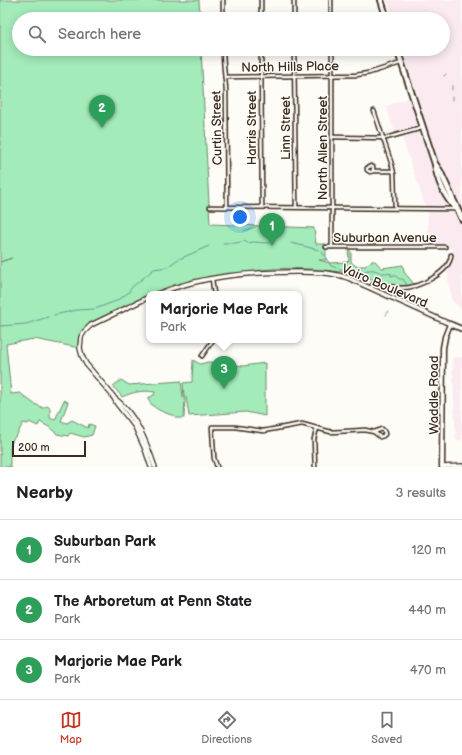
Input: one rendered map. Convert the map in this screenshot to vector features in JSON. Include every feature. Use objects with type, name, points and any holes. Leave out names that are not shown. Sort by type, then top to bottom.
[{"type":"main road","points":[[381,0],[385,12]]},
{"type":"main road","points":[[399,56],[435,164],[436,172],[444,191],[452,204],[459,209],[462,219]]},
{"type":"main road","name":"Vairo Boulevard","points":[[450,324],[462,329]]},
{"type":"main road","name":"Waddle Road","points":[[442,467],[443,348],[450,324]]},
{"type":"street","points":[[223,0],[223,12]]},
{"type":"street","points":[[260,0],[261,12]]},
{"type":"street","points":[[294,0],[294,12]]},
{"type":"street","points":[[331,0],[332,12]]},
{"type":"street","name":"Curtin Street","points":[[223,56],[223,72],[225,77],[227,206]]},
{"type":"street","name":"Harris Street","points":[[261,56],[262,206]]},
{"type":"street","name":"Linn Street","points":[[294,56],[296,207]]},
{"type":"street","name":"North Allen Street","points":[[332,56],[332,247]]},
{"type":"street","name":"North Hills Place","points":[[225,77],[361,75],[401,62]]},
{"type":"street","points":[[374,111],[393,171],[395,207]]},
{"type":"street","points":[[332,137],[394,137],[422,128]]},
{"type":"street","points":[[373,171],[393,171]]},
{"type":"street","points":[[210,207],[395,207],[459,209]]},
{"type":"street","name":"Suburban Avenue","points":[[326,247],[445,247]]},
{"type":"street","points":[[371,288],[373,284],[377,283],[404,288],[420,285],[440,272],[449,262],[451,255]]},
{"type":"street","name":"Vairo Boulevard","points":[[165,291],[185,284],[212,278],[261,272],[324,273],[341,275],[450,324]]},
{"type":"street","points":[[212,278],[214,291]]},
{"type":"street","points":[[146,298],[91,325],[81,337],[80,348],[84,360],[113,396],[140,436],[151,467]]},
{"type":"street","points":[[202,356],[211,343]]},
{"type":"street","points":[[113,396],[120,402],[138,425],[155,467]]},
{"type":"street","points":[[217,467],[214,458],[212,428],[235,427],[263,431],[302,424],[331,432],[366,430],[374,432]]},
{"type":"street","points":[[314,467],[314,439],[317,428]]},
{"type":"street","points":[[442,467],[462,466]]},
{"type":"shaded area","points":[[387,0],[462,0],[462,310],[452,301],[446,266],[452,254],[452,248],[428,247],[428,208],[426,208],[401,135],[396,136],[386,106],[417,95],[404,56],[450,56],[450,12],[391,12]]},
{"type":"shaded area","points":[[462,357],[462,440],[456,440],[452,358]]},
{"type":"green space","points":[[0,0],[199,0],[200,12],[12,12],[12,56],[201,56],[210,224],[314,228],[316,244],[326,244],[326,260],[319,260],[330,263],[347,262],[349,260],[348,249],[351,252],[351,262],[356,266],[365,266],[372,261],[375,261],[382,268],[403,265],[404,272],[414,284],[406,286],[389,285],[357,274],[313,269],[266,269],[254,271],[254,273],[216,278],[178,286],[166,291],[146,291],[146,299],[90,326],[84,331],[80,348],[34,339],[6,344],[11,394],[20,393],[33,403],[43,408],[47,406],[50,408],[50,418],[55,420],[64,400],[68,402],[61,421],[67,423],[72,420],[88,428],[89,424],[95,426],[92,435],[84,437],[70,433],[68,436],[57,434],[40,422],[38,426],[29,422],[28,424],[23,423],[17,435],[13,439],[10,448],[10,466],[12,467],[0,467]]},
{"type":"green space","points":[[193,360],[200,364],[208,362],[243,366],[265,363],[265,416],[246,412],[189,416],[186,397],[184,396],[183,383],[192,382]]},
{"type":"green space","points":[[121,380],[129,385],[181,381],[183,397],[185,398],[184,418],[176,418],[175,416],[155,408],[148,398],[154,395],[155,392],[138,392],[122,397],[113,386]]},
{"type":"waterway","points":[[244,231],[255,227]]},
{"type":"waterway","points":[[223,243],[245,241],[247,243],[269,243]]},
{"type":"waterway","points":[[291,243],[319,250]]},
{"type":"waterway","points":[[54,315],[77,310],[95,309],[116,301],[128,293],[131,288],[154,269],[167,267],[177,260],[209,246]]},
{"type":"waterway","points":[[322,252],[331,266],[347,271]]},
{"type":"waterway","points":[[349,272],[354,273],[373,270],[381,273],[391,273],[391,276],[395,275],[399,279],[403,279],[407,285]]},
{"type":"waterway","points":[[386,315],[389,311]]},
{"type":"waterway","points":[[0,326],[26,324],[48,317]]},
{"type":"place","name":"The Arboretum at Penn State","points":[[102,128]]},
{"type":"place","name":"Suburban Park","points":[[272,246]]},
{"type":"place","name":"Marjorie Mae Park","points":[[224,389]]}]
